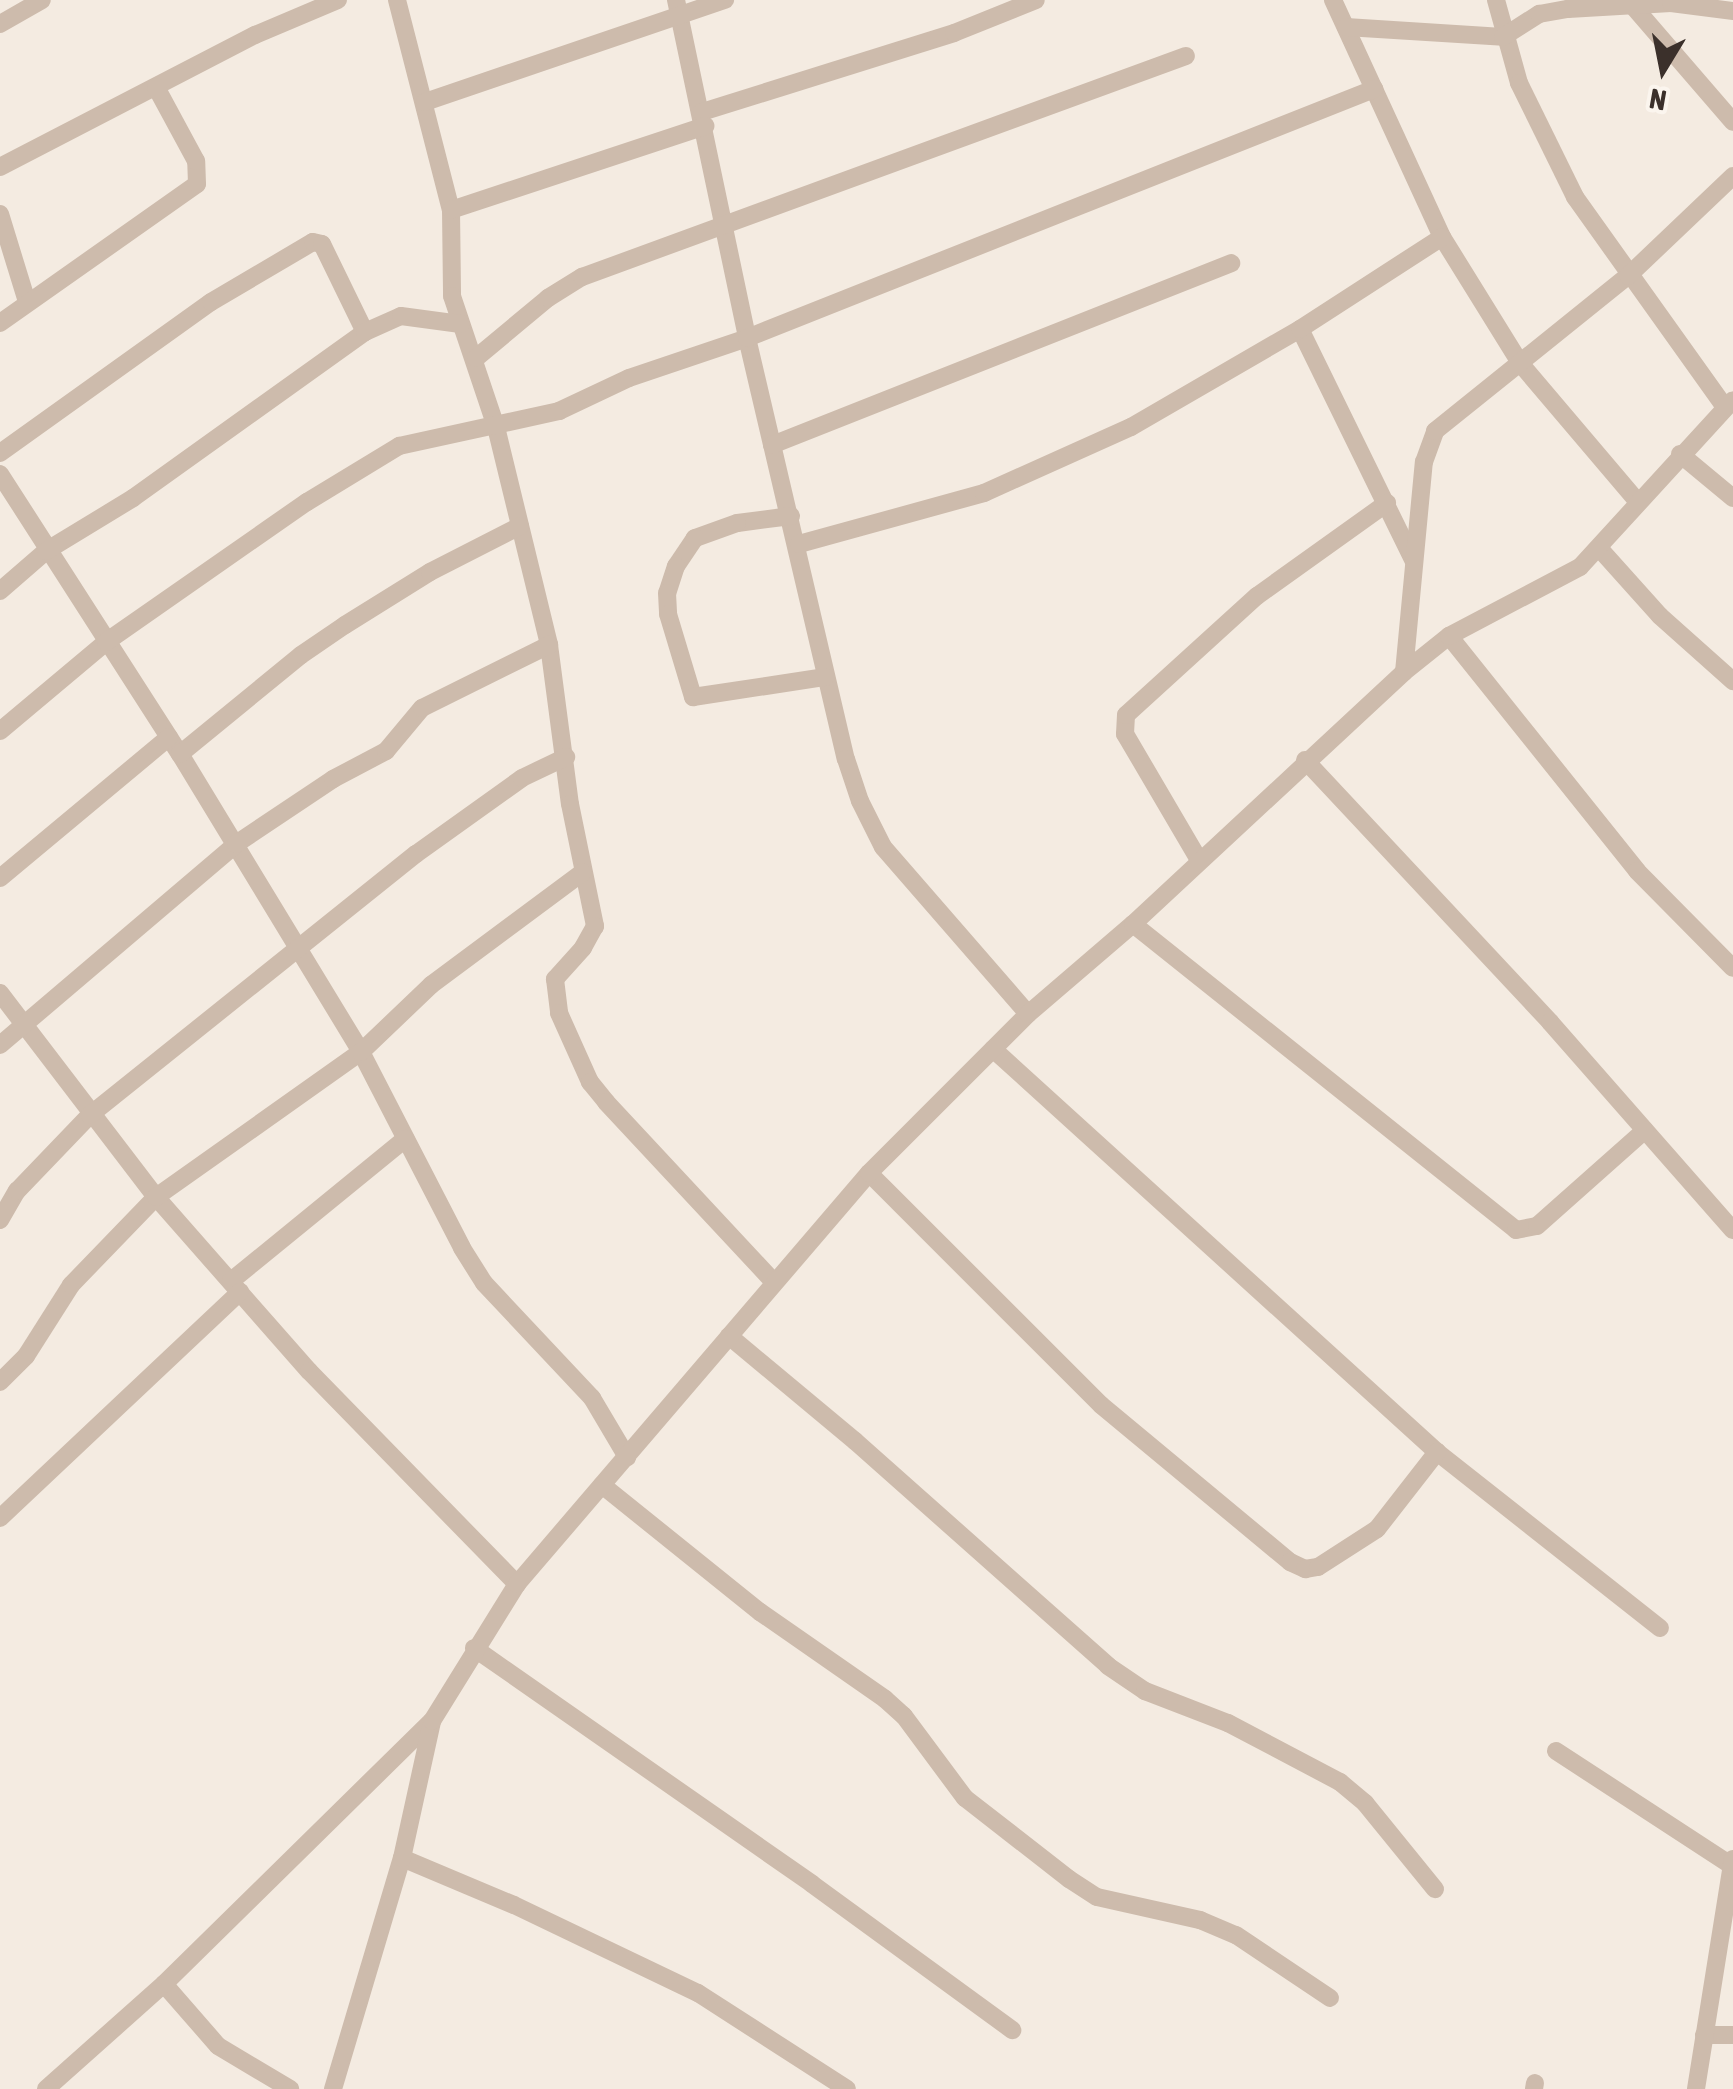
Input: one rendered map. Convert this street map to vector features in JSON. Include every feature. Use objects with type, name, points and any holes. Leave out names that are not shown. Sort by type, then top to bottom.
[{"type":"street","points":[[0,24],[42,0]]},
{"type":"street","points":[[0,168],[254,35],[338,0]]},
{"type":"street","points":[[397,0],[451,210],[448,264],[460,324],[476,358],[496,427],[549,645],[583,872],[595,926],[584,948],[559,970],[554,990],[567,1035],[606,1102],[774,1282]]},
{"type":"street","points":[[425,102],[678,8],[725,0]]},
{"type":"street","points":[[451,210],[954,33],[1036,0]]},
{"type":"street","points":[[1333,0],[1442,236],[1520,363],[1636,501]]},
{"type":"street","points":[[46,2089],[164,1984],[432,1722],[474,1648],[517,1584],[869,1172],[1028,1014],[1134,924],[1305,760],[1404,672],[1449,636],[1560,580],[1599,548],[1636,501],[1729,403],[1628,276],[1560,170],[1503,38],[1496,0]]},
{"type":"street","points":[[1346,27],[1503,38],[1539,14],[1671,3],[1733,11]]},
{"type":"street","points":[[1634,6],[1733,122]]},
{"type":"street","points":[[678,8],[704,119],[746,338],[799,544],[846,760],[870,826],[1028,1014]]},
{"type":"street","points":[[476,358],[548,298],[582,277],[1186,56]]},
{"type":"street","points":[[0,323],[197,184],[196,161],[156,87]]},
{"type":"street","points":[[0,731],[106,642],[307,502],[399,446],[559,411],[629,378],[746,338],[1374,89]]},
{"type":"street","points":[[1404,672],[1428,442],[1443,422],[1628,276],[1733,176]]},
{"type":"street","points":[[0,214],[26,302]]},
{"type":"street","points":[[799,544],[984,493],[1131,427],[1300,329],[1442,236]]},
{"type":"street","points":[[0,453],[211,302],[312,242],[322,244],[365,332]]},
{"type":"street","points":[[772,445],[1231,263]]},
{"type":"street","points":[[0,591],[46,551],[133,498],[365,332],[401,316],[460,324]]},
{"type":"street","points":[[1300,329],[1413,561]]},
{"type":"street","points":[[1680,454],[1733,498]]},
{"type":"street","points":[[0,474],[180,754],[361,1052],[484,1283],[592,1398],[627,1456]]},
{"type":"street","points":[[1199,860],[1126,734],[1126,716],[1257,596],[1387,504]]},
{"type":"street","points":[[791,516],[738,523],[695,538],[676,566],[667,593],[668,614],[693,697],[826,677]]},
{"type":"street","points":[[180,754],[315,644],[430,572],[520,526]]},
{"type":"street","points":[[1599,548],[1660,616],[1733,681]]},
{"type":"street","points":[[1449,636],[1637,871],[1733,968]]},
{"type":"street","points":[[0,1045],[236,844],[333,779],[386,751],[422,708],[549,645]]},
{"type":"street","points":[[0,878],[169,737]]},
{"type":"street","points":[[0,1220],[17,1191],[90,1116],[468,815],[522,778],[566,757]]},
{"type":"street","points":[[1305,760],[1733,1230]]},
{"type":"street","points":[[0,1382],[26,1356],[72,1284],[156,1197],[361,1052],[431,986],[583,872]]},
{"type":"street","points":[[1134,924],[1516,1230],[1537,1226],[1645,1130]]},
{"type":"street","points":[[0,993],[90,1116],[156,1197],[309,1370],[517,1584]]},
{"type":"street","points":[[992,1049],[1436,1452],[1660,1628]]},
{"type":"street","points":[[0,1518],[235,1287],[405,1139]]},
{"type":"street","points":[[869,1172],[1101,1405],[1290,1562],[1305,1569],[1318,1568],[1377,1529],[1436,1452]]},
{"type":"street","points":[[729,1336],[855,1440],[1108,1666],[1145,1691],[1228,1724],[1340,1782],[1365,1803],[1435,1889]]},
{"type":"street","points":[[602,1485],[760,1612],[885,1699],[904,1716],[965,1798],[1069,1879],[1098,1897],[1200,1920],[1236,1935],[1330,1998]]},
{"type":"street","points":[[474,1648],[812,1884],[1012,2030]]},
{"type":"street","points":[[333,2089],[402,1858],[432,1722]]},
{"type":"street","points":[[1556,1752],[1732,1862],[1696,2089]]},
{"type":"street","points":[[402,1858],[514,1904],[698,1992],[847,2089]]},
{"type":"street","points":[[164,1984],[218,2046],[290,2089]]},
{"type":"street","points":[[1704,2035],[1733,2035]]}]
